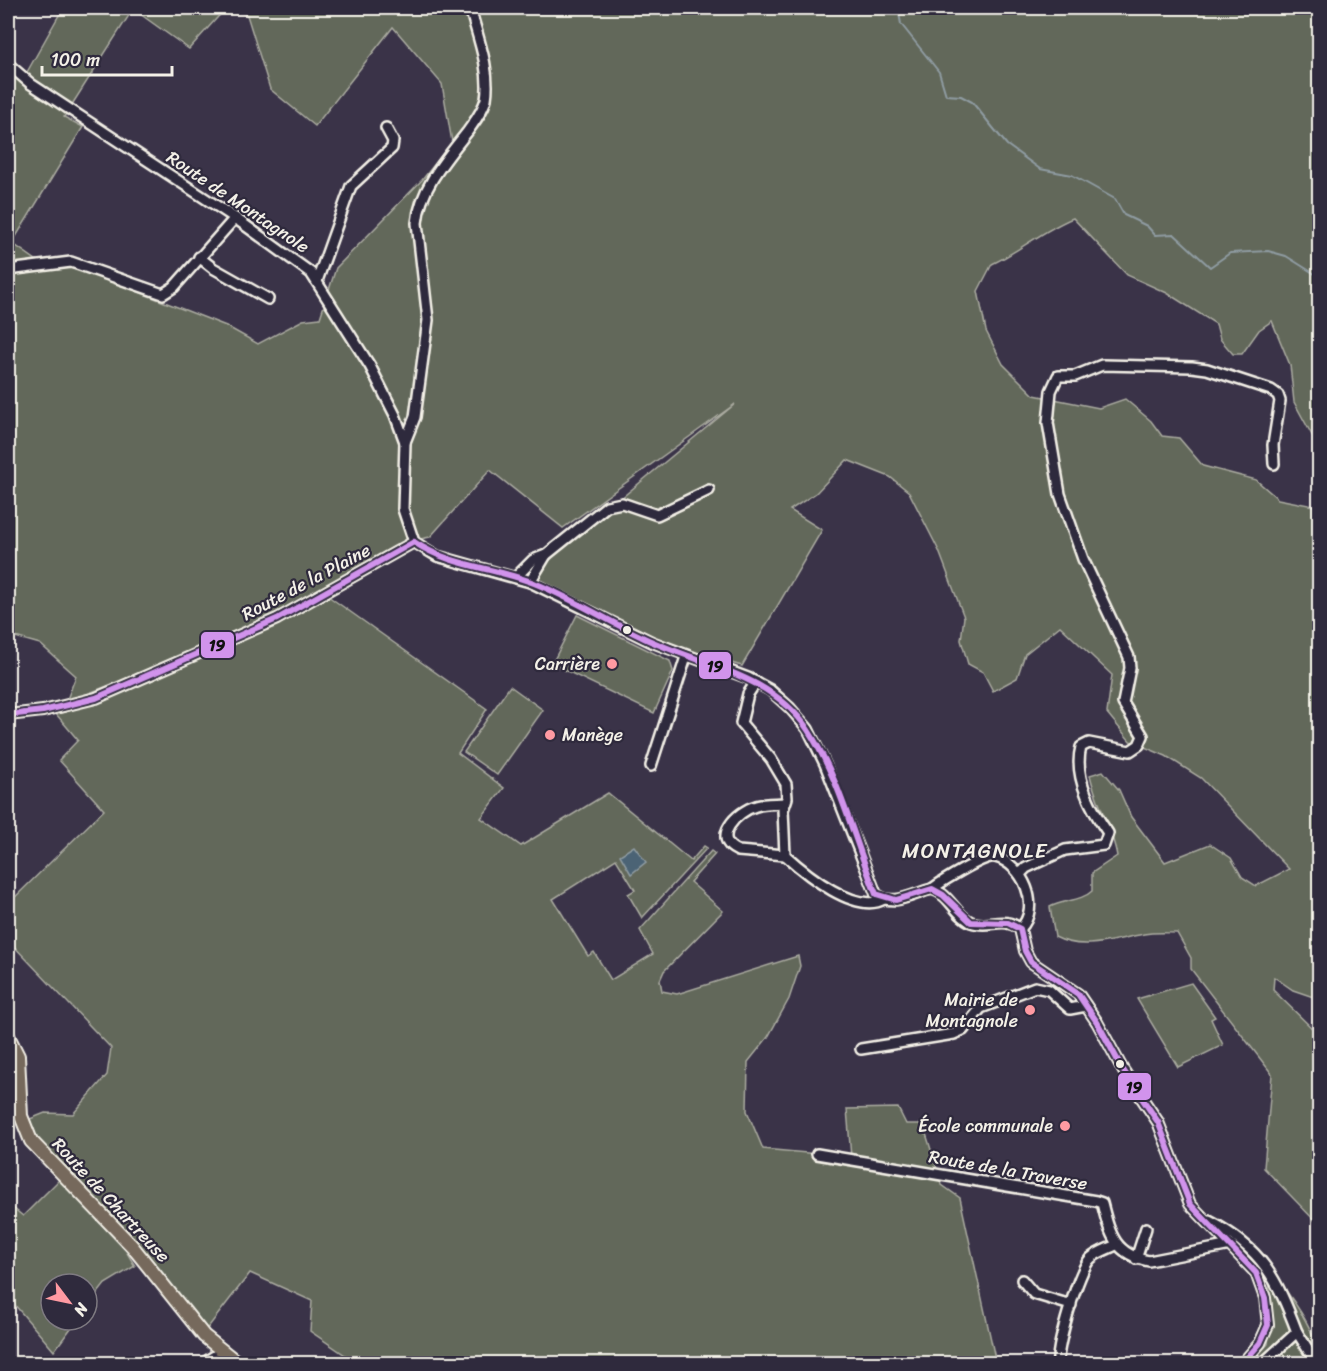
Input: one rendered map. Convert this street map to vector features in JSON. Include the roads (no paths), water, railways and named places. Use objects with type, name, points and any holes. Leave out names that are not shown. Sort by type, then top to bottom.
[{"type":"main road","name":"Route de Chartreuse","points":[[8,1036],[18,1056],[21,1116],[31,1141],[132,1246],[193,1323],[239,1364]]},
{"type":"street","points":[[405,442],[415,417],[428,320],[418,210],[425,193],[479,115],[486,99],[486,75],[470,8]]},
{"type":"street","name":"Route de Montagnole","points":[[8,64],[31,84],[235,218],[293,259],[317,281],[370,366],[405,442],[403,509],[414,542]]},
{"type":"street","points":[[317,281],[348,191],[392,148],[393,141],[386,128]]},
{"type":"street","points":[[8,270],[71,262],[163,294],[174,287],[199,256],[235,218]]},
{"type":"street","points":[[199,256],[213,268],[268,299]]},
{"type":"street","points":[[1020,874],[1026,868],[1065,850],[1104,845],[1108,833],[1092,808],[1082,782],[1078,761],[1081,747],[1089,743],[1130,751],[1138,745],[1143,736],[1123,703],[1130,668],[1129,657],[1083,559],[1060,494],[1048,423],[1049,400],[1055,379],[1058,376],[1075,376],[1102,365],[1192,367],[1207,369],[1271,390],[1278,395],[1280,401],[1273,445],[1274,464]]},
{"type":"street","points":[[516,577],[533,560],[546,555],[607,506],[622,503],[657,514],[709,490]]},
{"type":"street","points":[[414,542],[443,559],[530,582],[686,657],[756,682],[778,696],[808,729],[854,832],[875,891],[884,899]]},
{"type":"street","name":"Route de la Plaine","points":[[8,715],[43,711],[96,698],[277,619],[414,542]]},
{"type":"street","points":[[530,582],[546,555]]},
{"type":"street","points":[[651,766],[686,657]]},
{"type":"street","points":[[756,682],[748,694],[741,723],[771,759],[786,784],[785,855]]},
{"type":"street","points":[[784,803],[758,805],[742,812],[727,830],[726,838],[732,849],[785,855],[842,896],[869,904],[884,899],[903,899],[932,889],[990,857],[1000,860],[1020,874],[1030,898],[1027,920],[1020,929]]},
{"type":"street","points":[[932,889],[945,896],[969,921],[981,924],[1009,921],[1020,929],[1025,951],[1031,962],[1071,988],[1086,1006],[1123,1070],[1158,1122],[1183,1189],[1199,1216],[1231,1245],[1256,1273],[1265,1298],[1268,1317],[1266,1333],[1242,1364]]},
{"type":"street","points":[[861,1049],[954,1035],[963,1030],[981,1008],[1035,987],[1049,990],[1070,1009],[1086,1006]]},
{"type":"street","name":"Route de la Traverse","points":[[817,1154],[1096,1201],[1102,1203],[1116,1245]]},
{"type":"street","points":[[1199,1216],[1220,1226],[1268,1266],[1283,1295],[1297,1332],[1317,1364]]},
{"type":"street","points":[[1136,1259],[1146,1228]]},
{"type":"street","points":[[1058,1364],[1071,1305],[1086,1264],[1092,1257],[1116,1245],[1136,1259],[1149,1261],[1231,1245]]},
{"type":"street","points":[[1022,1280],[1034,1294],[1071,1305]]},
{"type":"street","points":[[1262,1364],[1297,1332]]},
{"type":"street","points":[[202,1364],[222,1351]]},
{"type":"water","points":[[634,846],[646,862],[631,874],[620,855]]},
{"type":"waterway","points":[[898,8],[901,24],[939,72],[946,95],[961,96],[972,102],[1007,145],[1040,169],[1072,175],[1115,199],[1124,215],[1147,226],[1155,235],[1174,234],[1210,267],[1230,253],[1268,251],[1286,256],[1318,276],[1320,281]]},
{"type":"place","name":"Carrière","points":[[612,664]]},
{"type":"place","name":"Manège","points":[[550,735]]},
{"type":"place","name":"Mairie de Montagnole","points":[[1030,1010]]},
{"type":"place","name":"École communale","points":[[1065,1126]]},
{"type":"district","name":"MONTAGNOLE","points":[[975,851]]}]
